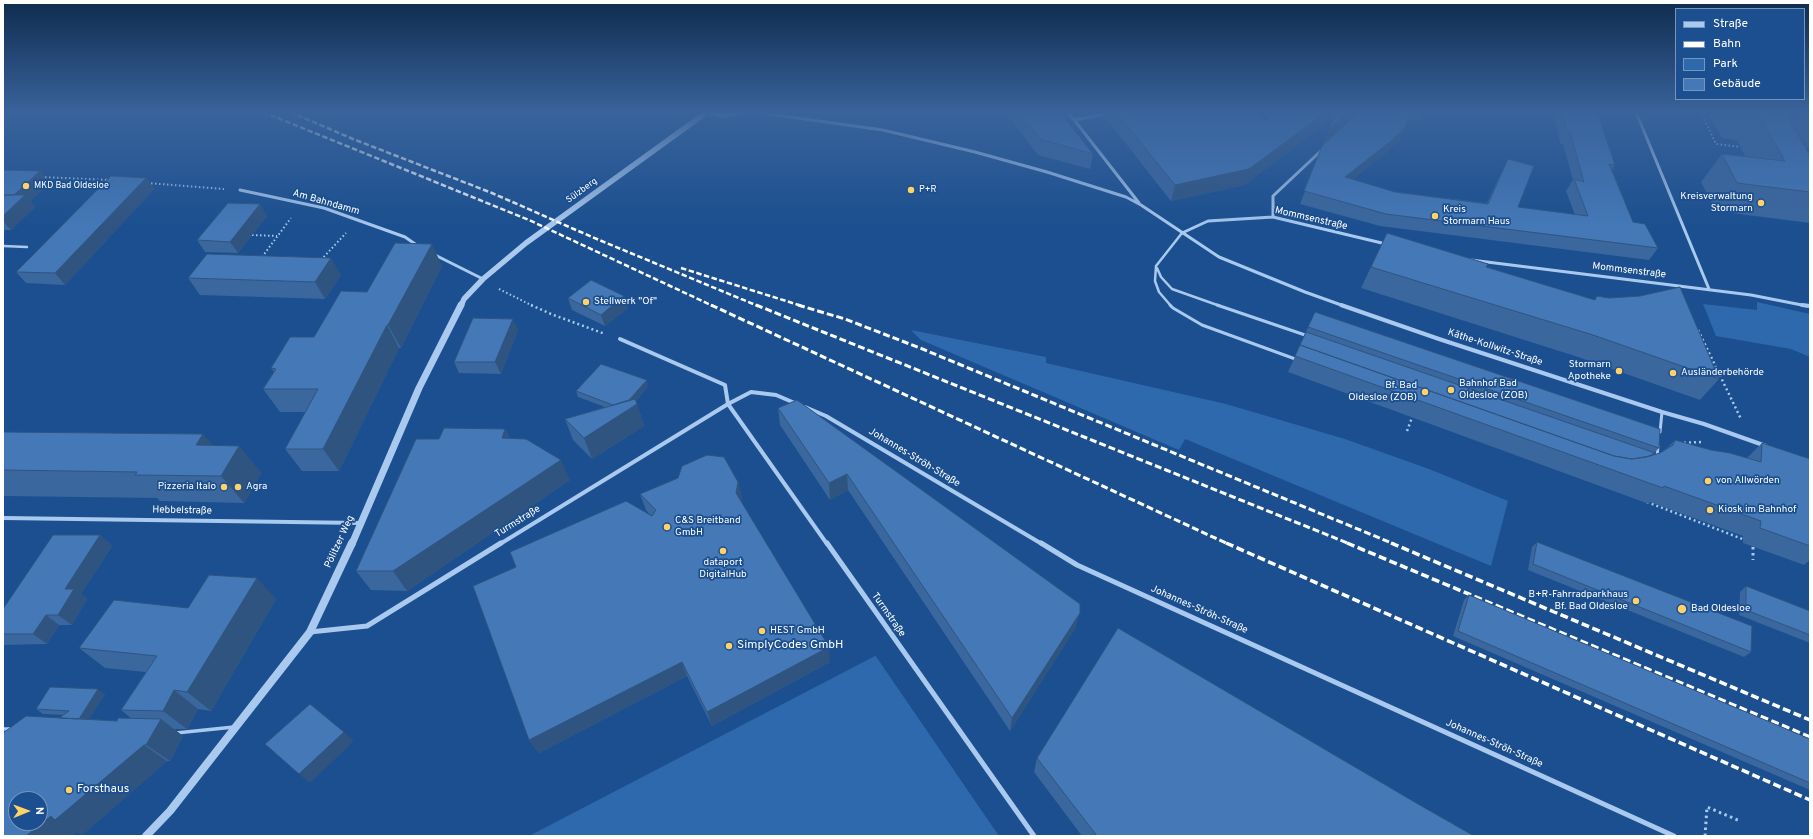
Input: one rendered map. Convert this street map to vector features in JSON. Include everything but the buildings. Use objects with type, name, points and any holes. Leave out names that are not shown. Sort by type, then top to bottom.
[{"type":"street","name":"Sülzberg","points":[[526,243],[654,151]]},
{"type":"street","points":[[972,151],[1047,172],[1126,197],[1141,205],[1182,233]]},
{"type":"street","points":[[1099,151],[1141,205]]},
{"type":"street","points":[[1274,217],[1272,196],[1320,151]]},
{"type":"street","points":[[1652,151],[1708,289]]},
{"type":"street","name":"Am Bahndamm","points":[[240,190],[324,208],[405,237],[421,248]]},
{"type":"street","name":"Mommsenstraße","points":[[1182,233],[1208,221],[1274,217],[1393,246]]},
{"type":"street","name":"Käthe-Kollwitz-Straße","points":[[1182,233],[1219,257],[1305,292],[1439,339],[1771,447]]},
{"type":"street","name":"Pölitzer Weg","points":[[146,836],[170,810],[310,632],[362,523],[419,388],[464,299],[483,279],[526,243]]},
{"type":"street","points":[[433,255],[483,279]]},
{"type":"street","name":"Mommsenstraße","points":[[1469,260],[1708,289],[1810,306]]},
{"type":"street","name":"Turmstraße","points":[[620,339],[725,385],[728,404],[1034,836]]},
{"type":"street","name":"Johannes-Ströh-Straße","points":[[728,404],[751,392],[776,395],[826,416],[1077,564],[1674,836]]},
{"type":"street","name":"Turmstraße","points":[[310,632],[367,626],[728,404]]},
{"type":"street","name":"Hebbelstraße","points":[[3,518],[362,523]]},
{"type":"lane","points":[[1182,233],[1156,266],[1155,281],[1159,292],[1173,308],[1202,325],[1300,361]]},
{"type":"lane","points":[[3,246],[27,247]]},
{"type":"lane","points":[[1156,266],[1161,277],[1172,288],[1310,336]]},
{"type":"lane","points":[[1660,435],[1662,412]]},
{"type":"lane","points":[[1657,458],[1659,442]]},
{"type":"lane","points":[[1649,455],[1657,458]]},
{"type":"lane","points":[[1650,462],[1657,458]]},
{"type":"lane","points":[[168,733],[184,733],[236,727]]},
{"type":"lane","points":[[3,729],[19,729]]},
{"type":"path","points":[[38,176],[115,180]]},
{"type":"path","points":[[146,183],[240,190]]},
{"type":"path","points":[[258,263],[302,203]]},
{"type":"path","points":[[316,264],[358,220]]},
{"type":"path","points":[[252,235],[278,236]]},
{"type":"path","points":[[483,279],[496,288],[550,314],[620,339]]},
{"type":"path","points":[[1698,328],[1744,425]]},
{"type":"path","points":[[1407,431],[1415,411]]},
{"type":"path","points":[[1657,458],[1666,448],[1678,443],[1704,442]]},
{"type":"path","points":[[1641,499],[1654,506],[1755,546],[1753,560]]},
{"type":"path","points":[[1705,836],[1707,807],[1740,821]]},
{"type":"green space","points":[[1757,302],[1810,314],[1810,357],[1791,349],[1716,336],[1703,304],[1757,310]]},
{"type":"green space","points":[[911,330],[1046,357],[1046,363],[1226,404],[1345,439],[1429,469],[1508,501],[1491,566],[1185,439],[1179,450],[921,340]]},
{"type":"green space","points":[[875,656],[999,836],[529,836]]},
{"type":"railway","points":[[359,151],[529,220],[713,306]]},
{"type":"railway","points":[[384,151],[492,193],[592,237],[758,306]]},
{"type":"railway","points":[[681,268],[802,306]]},
{"type":"railway","points":[[711,305],[1228,544]]},
{"type":"railway","points":[[756,305],[1350,544]]},
{"type":"railway","points":[[798,305],[845,319],[920,348],[1394,544]]},
{"type":"railway","points":[[1226,543],[1810,800]]},
{"type":"railway","points":[[1347,543],[1810,737]]},
{"type":"railway","points":[[1391,543],[1810,720]]},
{"type":"place","name":"MKD Bad Oldesloe","points":[[26,186]]},
{"type":"place","name":"P+R","points":[[911,190]]},
{"type":"place","name":"Kreisverwaltung Stormarn","points":[[1761,203]]},
{"type":"place","name":"Kreis Stormarn Haus","points":[[1435,216]]},
{"type":"place","name":"Stellwerk \"Of\"","points":[[586,302]]},
{"type":"place","name":"Stormarn Apotheke","points":[[1619,371]]},
{"type":"place","name":"Ausländerbehörde","points":[[1673,373]]},
{"type":"place","name":"Bahnhof Bad Oldesloe (ZOB)","points":[[1451,390]]},
{"type":"place","name":"Bf. Bad Oldesloe (ZOB)","points":[[1425,392]]},
{"type":"place","name":"von Allwörden","points":[[1708,481]]},
{"type":"place","name":"Pizzeria Italo","points":[[224,487]]},
{"type":"place","name":"Agra","points":[[238,487]]},
{"type":"place","name":"Kiosk im Bahnhof","points":[[1710,510]]},
{"type":"place","name":"C&S Breitband GmbH","points":[[667,527]]},
{"type":"place","name":"dataport DigitalHub","points":[[723,551]]},
{"type":"place","name":"B+R-Fahrradparkhaus Bf. Bad Oldesloe","points":[[1636,601]]},
{"type":"place","name":"Bad Oldesloe","points":[[1682,609]]},
{"type":"place","name":"HEST GmbH","points":[[762,631]]},
{"type":"place","name":"SimplyCodes GmbH","points":[[729,646]]},
{"type":"place","name":"Forsthaus","points":[[69,790]]}]
